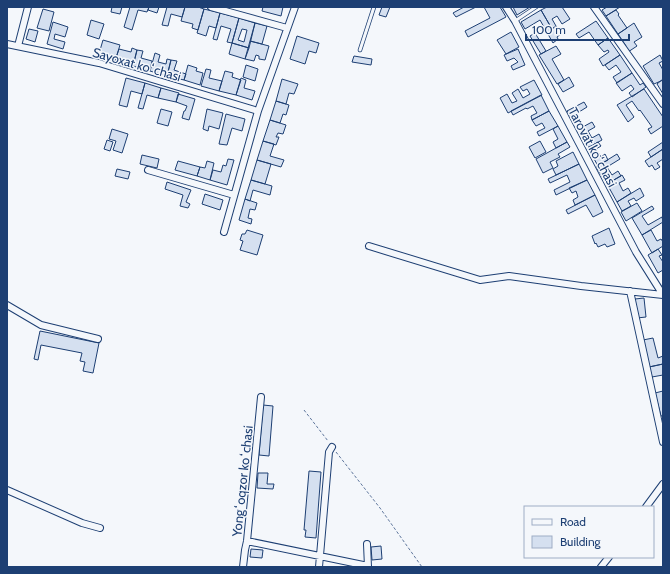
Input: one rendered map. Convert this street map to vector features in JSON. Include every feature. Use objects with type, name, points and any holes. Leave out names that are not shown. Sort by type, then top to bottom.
[{"type":"street","points":[[18,46],[28,7]]},
{"type":"street","points":[[211,7],[287,28]]},
{"type":"street","points":[[224,232],[258,111],[294,7]]},
{"type":"street","name":"Tarovat koʻchasi","points":[[506,7],[515,21],[636,252],[663,295]]},
{"type":"street","points":[[594,7],[663,104]]},
{"type":"street","name":"Sayoxat koʻchasi","points":[[7,44],[99,63],[258,111]]},
{"type":"street","points":[[148,170],[234,195]]},
{"type":"street","points":[[369,246],[480,280],[509,276],[663,295]]},
{"type":"street","points":[[630,291],[663,442]]},
{"type":"street","points":[[7,305],[41,325],[98,339]]},
{"type":"street","name":"Yongʻoqzor koʻchasi","points":[[243,567],[247,541],[261,397]]},
{"type":"street","points":[[319,567],[329,452],[332,447]]},
{"type":"street","points":[[647,506],[663,484]]},
{"type":"street","points":[[7,490],[82,523],[100,528]]},
{"type":"street","points":[[247,541],[368,566],[367,544]]},
{"type":"street","points":[[601,567],[608,558]]},
{"type":"lane","points":[[360,50],[374,7]]},
{"type":"lane","points":[[515,21],[536,7]]},
{"type":"path","points":[[304,410],[380,508],[422,567]]},
{"type":"building","points":[[112,7],[122,7],[120,14],[111,12]]},
{"type":"building","points":[[130,7],[149,7],[147,12],[138,10],[132,30],[124,27]]},
{"type":"building","points":[[149,7],[159,7],[157,13],[148,10]]},
{"type":"building","points":[[167,7],[185,7],[182,17],[171,14],[168,26],[162,25]]},
{"type":"building","points":[[185,7],[198,7],[204,9],[198,30],[192,28],[193,24],[181,21]]},
{"type":"building","points":[[263,7],[283,7],[281,16],[262,11]]},
{"type":"building","points":[[382,7],[390,7],[386,17],[379,15]]},
{"type":"building","points":[[464,7],[476,7],[456,17],[453,13]]},
{"type":"building","points":[[484,7],[500,7],[506,17],[468,37],[465,31],[490,18]]},
{"type":"building","points":[[513,7],[530,7],[517,15]]},
{"type":"building","points":[[547,7],[562,7],[570,19],[562,24],[557,16],[552,19],[556,26],[552,29],[541,10]]},
{"type":"building","points":[[607,7],[620,7],[606,16],[602,10]]},
{"type":"building","points":[[43,9],[54,12],[49,31],[37,28]]},
{"type":"building","points":[[204,9],[220,13],[216,28],[209,26],[206,36],[197,33]]},
{"type":"building","points":[[541,10],[552,29],[556,26],[561,34],[553,43],[540,20],[525,29],[521,22]]},
{"type":"building","points":[[616,10],[627,28],[618,34],[606,16]]},
{"type":"building","points":[[220,13],[239,18],[232,43],[227,42],[231,29],[221,26],[217,40],[213,39]]},
{"type":"building","points":[[239,18],[255,23],[249,48],[232,43]],"holes":[[[242,29],[247,30],[244,42],[238,40]]]},
{"type":"building","points":[[91,20],[104,24],[99,39],[87,35]]},
{"type":"building","points":[[596,21],[608,38],[598,45],[589,32],[579,38],[576,34]]},
{"type":"building","points":[[53,22],[68,27],[65,37],[55,34],[54,39],[65,42],[63,49],[47,44]]},
{"type":"building","points":[[255,23],[267,26],[262,44],[250,41]]},
{"type":"building","points":[[634,23],[642,37],[634,42],[637,46],[628,52],[618,34]]},
{"type":"building","points":[[29,29],[38,31],[35,42],[26,39]]},
{"type":"building","points":[[511,32],[519,47],[506,54],[497,40]]},
{"type":"building","points":[[535,33],[546,51],[541,54],[530,36]]},
{"type":"building","points":[[297,36],[319,43],[316,53],[309,51],[305,64],[290,59]]},
{"type":"building","points":[[608,38],[620,55],[603,66],[599,59],[609,52],[608,50],[604,52],[598,45]]},
{"type":"building","points":[[103,40],[120,45],[115,61],[98,57]]},
{"type":"building","points":[[250,41],[269,46],[265,60],[259,59],[259,56],[256,55],[254,61],[245,59]]},
{"type":"building","points":[[232,43],[249,48],[245,59],[229,54]]},
{"type":"building","points":[[556,46],[561,54],[552,59],[564,80],[557,84],[539,55]]},
{"type":"building","points":[[132,48],[137,50],[133,66],[115,61],[119,49],[131,52]]},
{"type":"building","points":[[518,49],[525,65],[513,70],[511,66],[518,62],[514,58],[507,61],[504,55]]},
{"type":"building","points":[[137,50],[143,51],[141,58],[152,61],[150,71],[133,66]]},
{"type":"building","points":[[155,53],[160,55],[158,62],[166,64],[167,59],[171,60],[167,76],[150,71]]},
{"type":"building","points":[[620,55],[632,73],[617,83],[613,77],[621,72],[616,65],[609,70],[605,65]]},
{"type":"building","points":[[660,55],[663,61],[659,63],[663,70],[663,80],[654,84],[643,66]]},
{"type":"building","points":[[354,56],[372,59],[371,65],[352,62]]},
{"type":"building","points":[[171,60],[177,61],[174,70],[186,74],[184,80],[167,76]]},
{"type":"building","points":[[188,65],[197,68],[196,71],[203,73],[200,85],[184,80]]},
{"type":"building","points":[[246,65],[258,69],[255,81],[243,77]]},
{"type":"building","points":[[206,69],[211,70],[209,78],[222,81],[219,91],[201,86]]},
{"type":"building","points":[[225,71],[233,73],[232,77],[241,80],[236,95],[219,91]]},
{"type":"building","points":[[632,73],[640,85],[643,83],[646,87],[632,97],[629,93],[634,89],[631,85],[622,91],[616,83]]},
{"type":"building","points":[[569,77],[574,86],[563,92],[558,84]]},
{"type":"building","points":[[126,78],[145,83],[142,94],[131,91],[127,107],[119,105]]},
{"type":"building","points":[[241,78],[246,80],[244,88],[255,91],[252,100],[236,95]]},
{"type":"building","points":[[282,79],[298,84],[294,94],[289,93],[286,104],[276,101]]},
{"type":"building","points":[[663,79],[663,94],[657,84]]},
{"type":"building","points":[[534,80],[542,95],[508,113],[500,98],[507,94],[512,103],[517,101],[512,93],[518,89],[523,98],[530,94],[527,89],[523,91],[520,87]]},
{"type":"building","points":[[145,83],[161,88],[158,98],[147,95],[143,109],[138,108]]},
{"type":"building","points":[[161,88],[179,93],[176,102],[158,98]]},
{"type":"building","points":[[644,89],[663,117],[663,126],[651,134],[648,129],[652,127],[632,101],[626,105],[634,117],[628,122],[617,105]]},
{"type":"building","points":[[178,94],[195,99],[189,120],[182,118],[187,106],[176,102]]},
{"type":"building","points":[[541,95],[549,111],[532,120],[531,116],[537,113],[533,106],[513,115],[511,111]]},
{"type":"building","points":[[276,101],[289,105],[286,115],[283,114],[280,123],[270,120]]},
{"type":"building","points":[[584,102],[587,107],[571,117],[567,111]]},
{"type":"building","points":[[161,109],[172,112],[168,126],[157,123]]},
{"type":"building","points":[[207,109],[223,113],[219,129],[209,126],[208,131],[203,129]]},
{"type":"building","points":[[549,111],[558,126],[539,136],[537,132],[545,128],[542,123],[536,126],[532,120]]},
{"type":"building","points":[[226,114],[245,119],[242,131],[232,128],[227,145],[219,144]]},
{"type":"building","points":[[270,120],[286,125],[283,134],[278,133],[276,137],[279,137],[276,145],[263,141]]},
{"type":"building","points":[[592,122],[595,127],[588,131],[592,138],[599,134],[602,140],[589,147],[579,129]]},
{"type":"building","points":[[558,126],[567,142],[556,148],[553,142],[558,139],[553,129]]},
{"type":"building","points":[[112,129],[128,134],[122,153],[113,150],[116,141],[109,139]]},
{"type":"building","points":[[107,140],[113,142],[110,151],[104,149]]},
{"type":"building","points":[[263,141],[274,144],[270,156],[284,160],[281,167],[257,160]]},
{"type":"building","points":[[540,141],[546,152],[535,158],[529,147]]},
{"type":"building","points":[[567,142],[570,147],[558,154],[560,157],[550,162],[553,168],[543,173],[536,159]]},
{"type":"building","points":[[598,142],[601,146],[596,149],[601,157],[605,154],[608,160],[598,166],[588,148]]},
{"type":"building","points":[[663,142],[663,149],[651,157],[648,152]]},
{"type":"building","points":[[663,149],[663,159],[657,163],[660,167],[655,170],[652,165],[649,167],[645,161]]},
{"type":"building","points":[[573,152],[579,164],[556,175],[553,169],[558,166],[556,161]]},
{"type":"building","points":[[617,154],[620,159],[607,167],[612,175],[618,171],[621,176],[607,184],[596,167]]},
{"type":"building","points":[[142,155],[159,159],[157,168],[140,164]]},
{"type":"building","points":[[228,159],[234,160],[227,185],[210,180],[213,170],[221,172],[223,165],[226,166]]},
{"type":"building","points":[[257,160],[271,164],[265,184],[251,180]]},
{"type":"building","points":[[178,161],[200,167],[197,176],[175,170]]},
{"type":"building","points":[[207,161],[214,163],[210,180],[197,176],[200,167],[205,168]]},
{"type":"building","points":[[579,164],[587,180],[556,195],[554,190],[570,182],[567,175],[550,183],[548,179]]},
{"type":"building","points":[[117,169],[130,172],[128,179],[115,176]]},
{"type":"building","points":[[622,175],[625,180],[619,183],[623,191],[628,188],[631,193],[617,202],[607,184]]},
{"type":"building","points":[[251,180],[272,186],[270,195],[253,190],[250,201],[245,199]]},
{"type":"building","points":[[587,180],[595,195],[575,205],[573,200],[578,197],[576,191],[572,193],[569,188]]},
{"type":"building","points":[[167,182],[191,190],[186,202],[190,204],[188,208],[180,206],[183,195],[165,189]]},
{"type":"building","points":[[640,188],[644,196],[636,201],[634,198],[628,201],[631,206],[622,211],[617,202]]},
{"type":"building","points":[[205,194],[223,200],[220,210],[202,204]]},
{"type":"building","points":[[595,195],[603,212],[593,217],[586,205],[568,214],[566,210]]},
{"type":"building","points":[[245,199],[257,203],[255,210],[250,209],[248,218],[252,219],[251,224],[239,220]]},
{"type":"building","points":[[637,203],[642,211],[626,221],[621,212]]},
{"type":"building","points":[[652,206],[654,209],[642,216],[648,225],[662,217],[663,222],[642,235],[632,218]]},
{"type":"building","points":[[609,228],[615,244],[607,247],[605,244],[598,247],[592,236]]},
{"type":"building","points":[[247,230],[263,235],[257,255],[240,250],[243,241],[240,240],[242,234],[245,234]]},
{"type":"building","points":[[651,230],[657,241],[661,239],[663,242],[663,246],[652,253],[642,235]]},
{"type":"building","points":[[658,249],[662,255],[659,256],[663,262],[663,270],[658,273],[648,255]]},
{"type":"building","points":[[644,298],[646,317],[637,318],[635,299]]},
{"type":"building","points":[[40,331],[99,343],[93,373],[83,371],[85,362],[80,361],[82,353],[41,345],[38,360],[34,359]]},
{"type":"building","points":[[653,338],[658,358],[663,356],[663,364],[649,367],[643,340]]},
{"type":"building","points":[[663,364],[663,375],[652,377],[649,367]]},
{"type":"building","points":[[663,391],[663,416],[661,416],[655,393]]},
{"type":"building","points":[[263,405],[273,406],[269,456],[259,455]]},
{"type":"building","points":[[309,471],[321,472],[316,538],[305,537],[306,530],[304,530]]},
{"type":"building","points":[[258,473],[268,473],[267,484],[274,484],[273,489],[257,488]]},
{"type":"building","points":[[381,546],[382,559],[372,560],[371,547]]},
{"type":"building","points":[[251,549],[263,550],[262,558],[250,557]]}]
